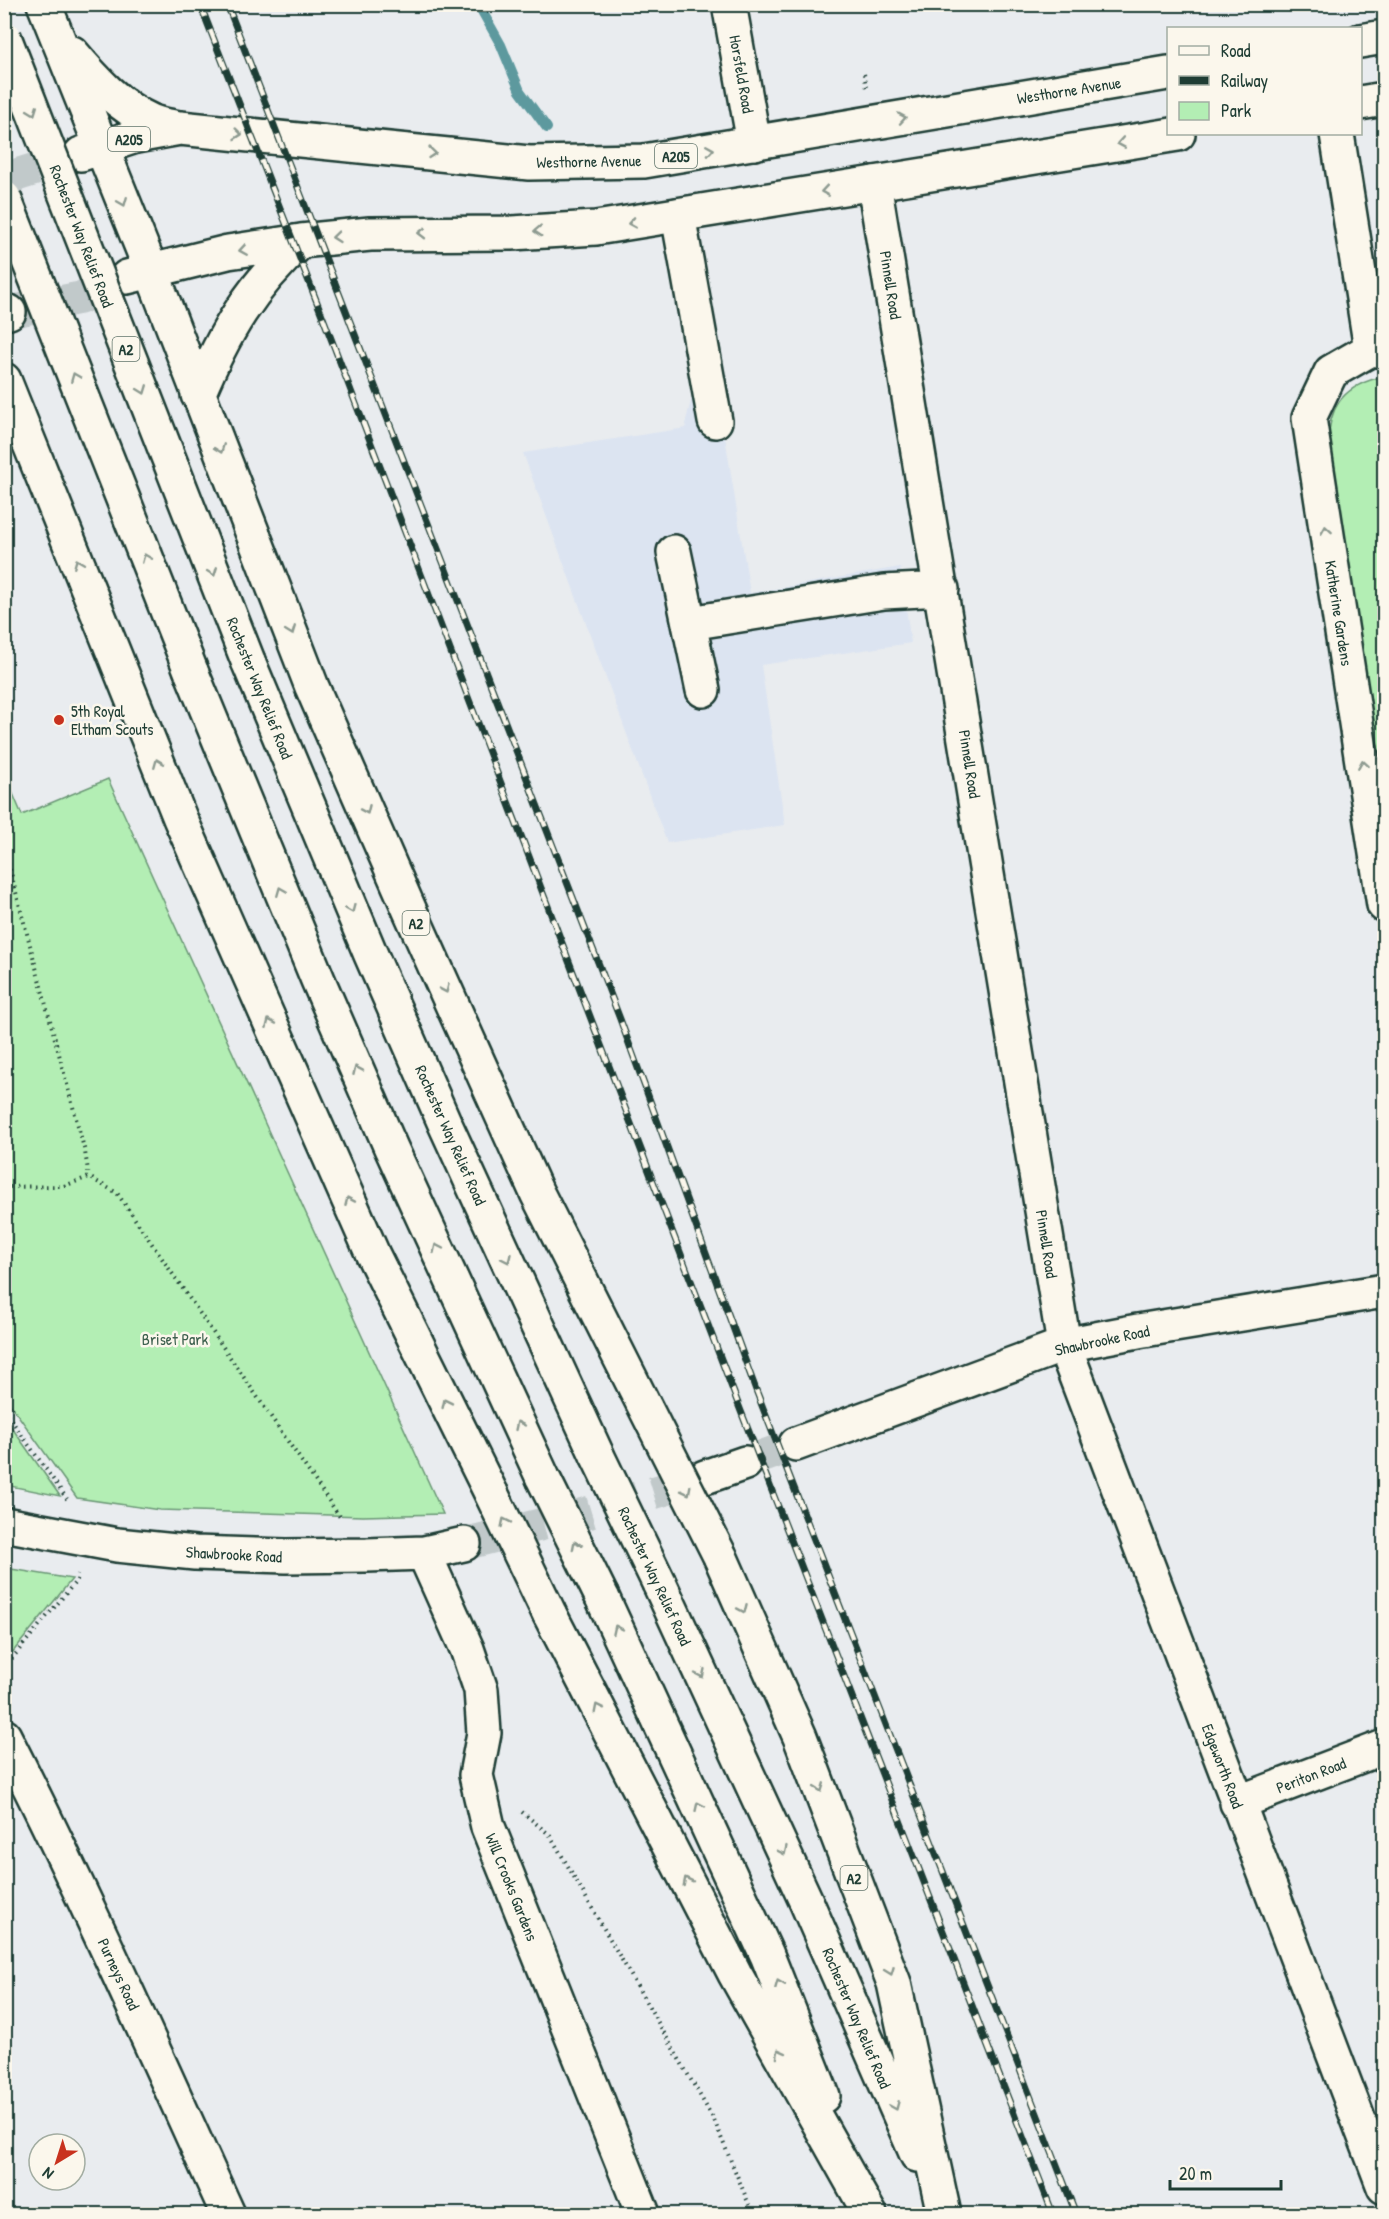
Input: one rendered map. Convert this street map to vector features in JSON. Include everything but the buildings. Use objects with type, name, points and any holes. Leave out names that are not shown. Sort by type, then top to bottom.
[{"type":"main road","name":"Horsfeld Road","points":[[729,4],[754,143]]},
{"type":"main road","name":"A2","points":[[47,13],[91,76],[110,93],[153,122],[180,128]]},
{"type":"main road","name":"A2","points":[[47,13],[90,151],[139,273],[198,395],[312,687],[537,1193],[720,1556],[800,1737],[894,1983],[943,2214]]},
{"type":"main road","name":"Rochester Way Relief Road","points":[[4,37],[248,661],[371,955],[597,1455],[659,1583],[806,1901],[943,2214]]},
{"type":"main road","points":[[1362,41],[1384,37]]},
{"type":"main road","name":"Westhorne Avenue","points":[[90,151],[136,136],[180,128],[529,163],[644,161],[1167,73]]},
{"type":"main road","points":[[1362,103],[1384,99]]},
{"type":"main road","points":[[139,273],[228,252],[370,234],[512,233],[596,228],[1173,135]]},
{"type":"main road","name":"Katherine Gardens","points":[[1337,135],[1378,350],[1331,372],[1309,418],[1384,905]]},
{"type":"main road","name":"Pinnell Road","points":[[874,183],[1064,1345]]},
{"type":"main road","points":[[4,198],[191,671],[323,991],[391,1148],[543,1479],[603,1597],[767,1955],[870,2214]]},
{"type":"main road","points":[[678,216],[715,421]]},
{"type":"main road","points":[[198,395],[215,354],[251,295],[276,264],[301,241]]},
{"type":"main road","points":[[4,380],[184,828],[373,1255],[549,1613],[735,1974],[870,2214]]},
{"type":"main road","points":[[674,552],[703,690]]},
{"type":"main road","points":[[690,623],[884,592],[942,589]]},
{"type":"main road","name":"Shawbrooke Road","points":[[796,1444],[1064,1345],[1384,1291]]},
{"type":"main road","name":"Edgeworth Road","points":[[1064,1345],[1384,2187]]},
{"type":"main road","points":[[705,1477],[745,1463]]},
{"type":"main road","name":"Shawbrooke Road","points":[[4,1524],[117,1545],[195,1553],[286,1556],[367,1555],[424,1553],[465,1544]]},
{"type":"main road","name":"Will Crooks Gardens","points":[[424,1553],[463,1639],[480,1690],[484,1733],[476,1775],[488,1827],[643,2214]]},
{"type":"main road","name":"Purneys Road","points":[[4,1736],[52,1830],[228,2214]]},
{"type":"main road","name":"Periton Road","points":[[1237,1803],[1384,1747]]},
{"type":"path","points":[[4,860],[8,862],[86,1152],[89,1177]]},
{"type":"path","points":[[4,1187],[64,1186],[89,1177],[117,1193],[367,1555]]},
{"type":"path","points":[[476,1775],[550,1835],[712,2118],[753,2214]]},
{"type":"shaded area","points":[[696,382],[723,424],[750,593],[900,567],[911,643],[761,665],[785,825],[667,843],[523,453],[686,428],[685,424]]},
{"type":"green space","points":[[1377,378],[1384,378],[1384,792],[1329,446],[1331,422],[1339,402],[1354,388]]},
{"type":"green space","name":"Briset Park","points":[[5,775],[22,815],[108,779],[443,1514],[363,1516],[160,1510],[77,1498],[5,1397]]},
{"type":"green space","points":[[5,1418],[60,1496],[5,1485]]},
{"type":"green space","points":[[5,1568],[72,1579],[7,1659],[4,1653]]},
{"type":"waterway","points":[[478,4],[501,45],[520,91],[547,128]]},
{"type":"tunnel","points":[[4,179],[79,155]]},
{"type":"tunnel","points":[[9,312],[80,298],[127,277]]},
{"type":"tunnel","points":[[745,1463],[796,1444]]},
{"type":"tunnel","points":[[464,1544],[584,1514],[705,1477]]},
{"type":"railway","points":[[200,4],[322,315],[737,1401],[1053,2214]]},
{"type":"railway","points":[[227,4],[620,1019],[756,1390],[1076,2214]]},
{"type":"place","name":"5th Royal Eltham Scouts","points":[[59,720]]}]
